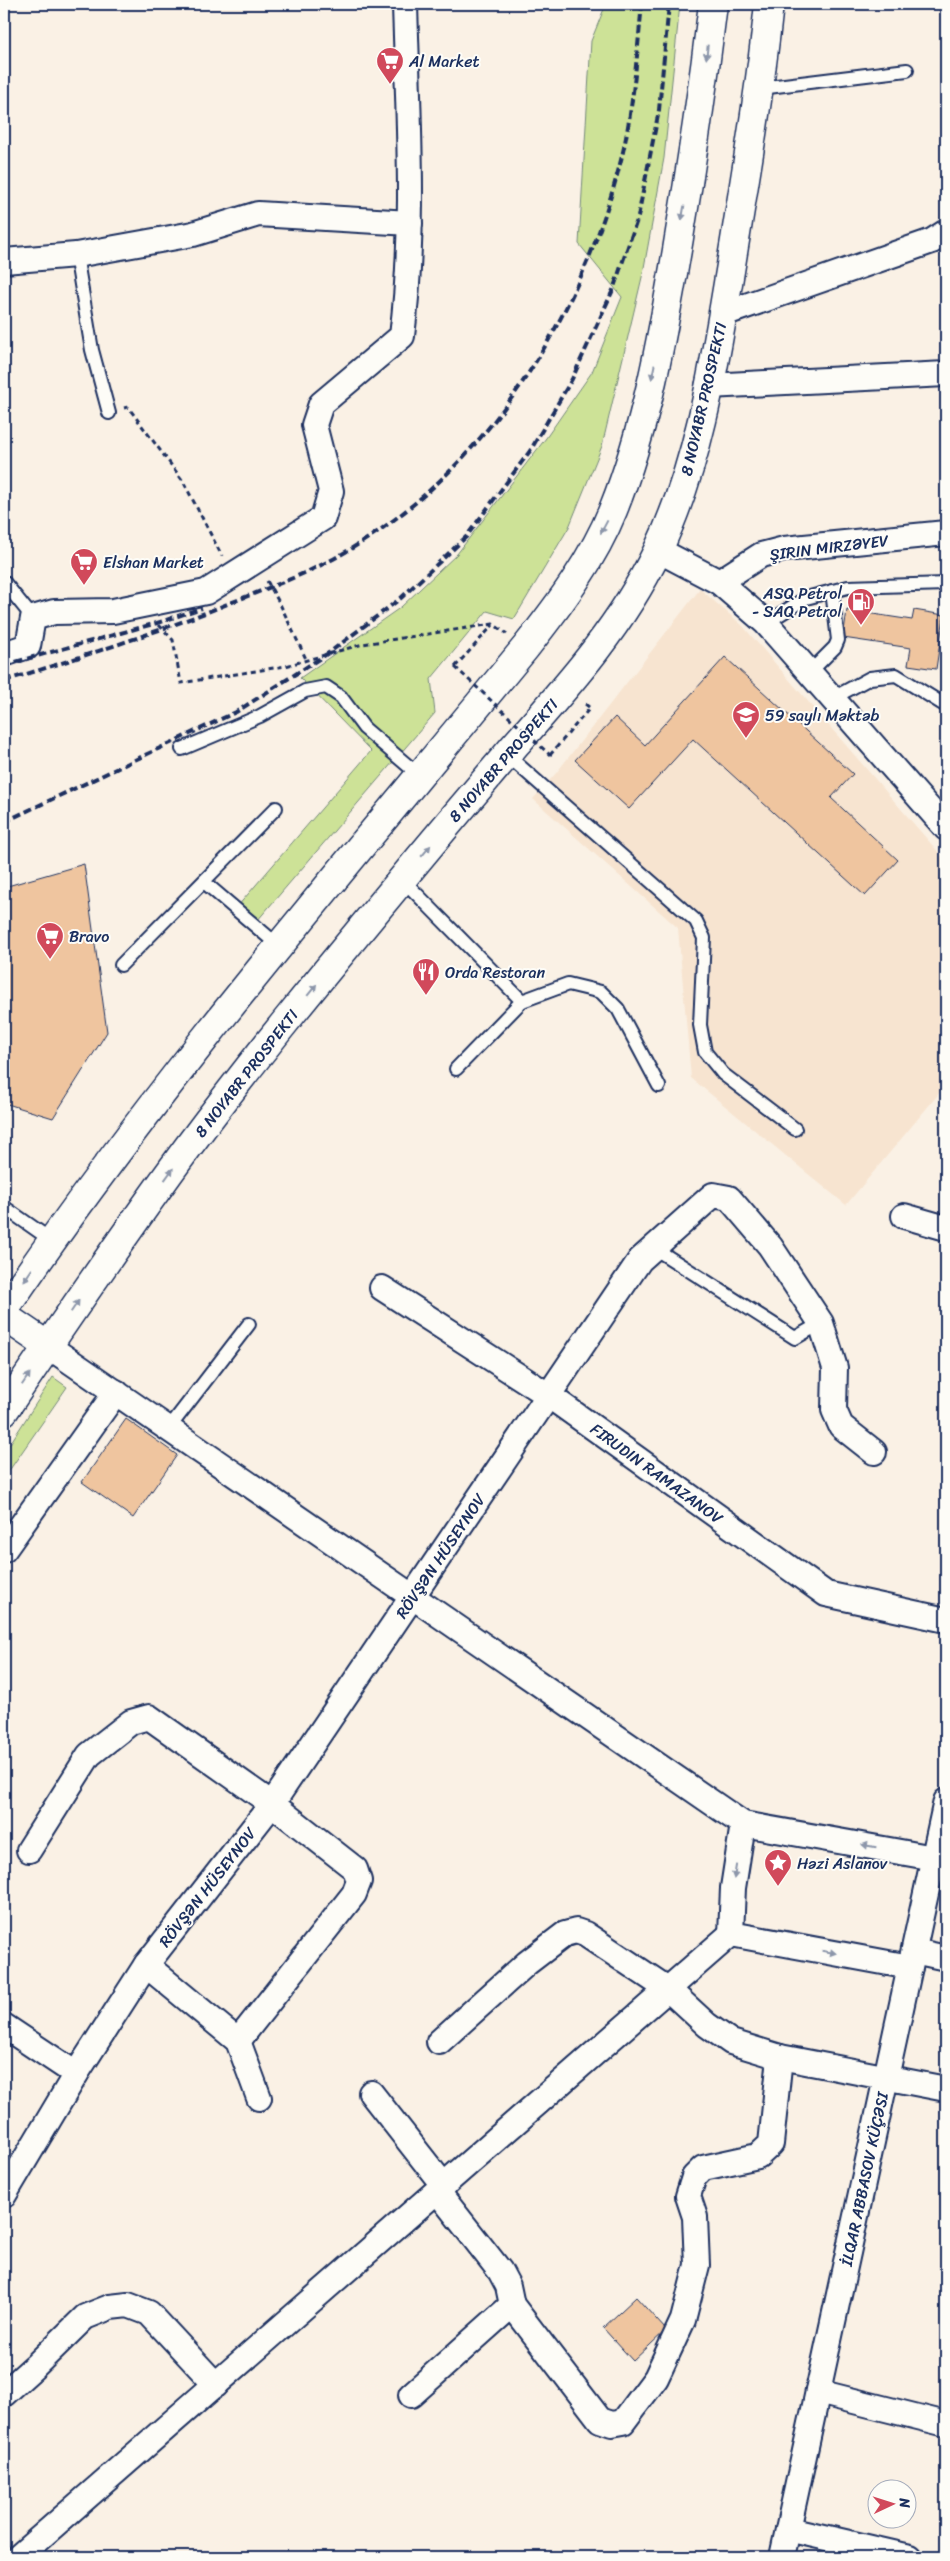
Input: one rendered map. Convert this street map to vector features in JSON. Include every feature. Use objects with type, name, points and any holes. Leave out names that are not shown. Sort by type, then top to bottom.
[{"type":"highway","points":[[4,1310],[52,1240],[149,1107],[526,647],[563,600],[590,555],[612,511],[635,444],[666,313],[702,102],[713,4]]},
{"type":"highway","name":"8 NOYABR PROSPEKTI","points":[[4,1411],[100,1269],[191,1144],[307,995],[402,879],[606,639],[636,593],[658,550],[690,465],[708,386],[723,314],[760,88],[769,4]]},
{"type":"highway","points":[[4,1316],[48,1346]]},
{"type":"street","points":[[4,654],[28,646],[33,618],[54,612],[113,611],[206,592],[323,518],[330,490],[314,425],[321,404],[402,336],[408,287],[410,223],[405,4]]},
{"type":"street","points":[[4,261],[76,255],[193,234],[258,214],[410,223]]},
{"type":"street","points":[[723,314],[932,241],[946,232]]},
{"type":"street","points":[[708,386],[946,374]]},
{"type":"street","name":"ŞIRIN MIRZƏYEV","points":[[719,582],[761,555],[784,549],[946,533]]},
{"type":"street","points":[[658,550],[719,582],[766,623],[941,814]]},
{"type":"street","name":"RÖVŞƏN HÜSEYNOV","points":[[4,2195],[76,2074],[146,1965],[272,1804],[640,1260],[713,1196],[729,1198],[770,1246],[821,1323],[835,1368],[834,1410],[841,1426],[874,1452]]},
{"type":"street","points":[[904,1216],[946,1228]]},
{"type":"street","name":"FIRUDIN RAMAZANOV","points":[[382,1288],[548,1395],[826,1594],[946,1620]]},
{"type":"street","points":[[48,1346],[743,1824],[934,1858]]},
{"type":"street","points":[[4,1550],[116,1392]]},
{"type":"street","points":[[29,1850],[89,1756],[131,1722],[149,1717],[272,1804],[355,1869],[359,1881],[354,1894],[238,2042]]},
{"type":"street","name":"İLQAR ABBASOV KÜÇƏSI","points":[[782,2557],[946,1801]]},
{"type":"street","points":[[18,2557],[731,1934],[733,1888],[743,1824]]},
{"type":"street","points":[[439,2042],[527,1963],[565,1934],[576,1931],[585,1934],[669,1990],[707,2025],[732,2042],[780,2057],[946,2089]]},
{"type":"street","points":[[731,1934],[912,1959],[946,1958]]},
{"type":"street","points":[[146,1965],[238,2042],[259,2098]]},
{"type":"street","points":[[4,2026],[76,2074]]},
{"type":"street","points":[[371,2093],[500,2271],[508,2286],[512,2305],[600,2420],[612,2424],[623,2422],[656,2378],[683,2320],[697,2265],[695,2218],[688,2196],[694,2177],[704,2168],[758,2156],[771,2144],[780,2057]]},
{"type":"street","points":[[4,2394],[85,2317],[110,2307],[128,2305],[148,2313],[216,2385]]},
{"type":"street","points":[[411,2395],[512,2305]]},
{"type":"street","points":[[818,2392],[946,2424]]},
{"type":"street","points":[[788,2529],[910,2557]]},
{"type":"lane","points":[[760,88],[907,70]]},
{"type":"lane","points":[[76,255],[90,342],[109,412]]},
{"type":"lane","points":[[4,582],[33,618]]},
{"type":"lane","points":[[766,623],[806,598],[848,587],[946,584]]},
{"type":"lane","points":[[810,672],[836,647],[838,640],[832,591]]},
{"type":"lane","points":[[833,698],[870,678],[896,675],[946,706]]},
{"type":"lane","points":[[182,749],[260,716],[304,691],[326,687],[341,698],[364,728],[420,776]]},
{"type":"lane","points":[[507,755],[696,921],[704,938],[700,1025],[705,1052],[723,1074],[795,1129]]},
{"type":"lane","points":[[121,965],[276,808]]},
{"type":"lane","points":[[402,879],[522,1001]]},
{"type":"lane","points":[[204,882],[280,948]]},
{"type":"lane","points":[[456,1070],[522,1001],[568,984],[601,992],[618,1009],[659,1086]]},
{"type":"lane","points":[[4,1207],[52,1240]]},
{"type":"lane","points":[[654,1248],[795,1338],[821,1323]]},
{"type":"lane","points":[[169,1428],[249,1324]]},
{"type":"path","points":[[109,412],[128,407],[184,481],[224,559],[254,563],[280,604],[307,661]]},
{"type":"path","points":[[151,604],[157,623],[172,640],[181,683],[307,661],[363,644],[494,624],[526,647]]},
{"type":"path","points":[[494,624],[455,667],[550,755],[590,708]]},
{"type":"shaded area","points":[[700,589],[742,625],[946,861],[946,1085],[846,1205],[691,1078],[678,928],[533,799],[557,772]]},
{"type":"green space","points":[[606,4],[680,4],[664,158],[643,273],[602,446],[569,527],[514,619],[487,611],[431,679],[435,713],[257,921],[237,907],[371,751],[300,678],[401,607],[457,554],[546,438],[592,372],[622,297],[579,244],[591,41]]},
{"type":"green space","points":[[53,1377],[67,1387],[4,1478],[4,1453]]},
{"type":"building","points":[[847,610],[912,620],[914,610],[944,615],[936,669],[908,665],[911,648],[843,638]]},
{"type":"building","points":[[725,657],[853,774],[831,798],[898,860],[865,896],[693,739],[629,809],[575,760],[615,717],[645,745]]},
{"type":"building","name":"Bravo","points":[[84,864],[107,1032],[53,1118],[4,1103],[4,887]]},
{"type":"building","points":[[126,1419],[177,1455],[133,1518],[82,1482]]},
{"type":"building","points":[[636,2297],[666,2330],[633,2361],[603,2328]]},
{"type":"railway","points":[[4,681],[149,634],[276,585],[329,561],[393,520],[440,480],[483,435],[520,385],[553,332],[581,276],[604,218],[621,160],[629,123],[642,4]]},
{"type":"railway","points":[[4,822],[236,712],[330,652],[401,598],[466,537],[530,451],[572,379],[613,290],[638,217],[659,110],[669,4]]},
{"type":"railway","points":[[4,665],[157,623],[202,608]]},
{"type":"place","name":"Al Market","points":[[390,85]]},
{"type":"place","name":"Elshan Market","points":[[84,586]]},
{"type":"place","name":"ASQ Petrol - SAQ Petrol","points":[[861,626]]},
{"type":"place","name":"59 saylı Məktəb","points":[[746,739]]},
{"type":"place","name":"Bravo","points":[[50,960]]},
{"type":"place","name":"Orda Restoran","points":[[426,996]]},
{"type":"place","name":"Həzi Aslanov","points":[[778,1887]]}]
